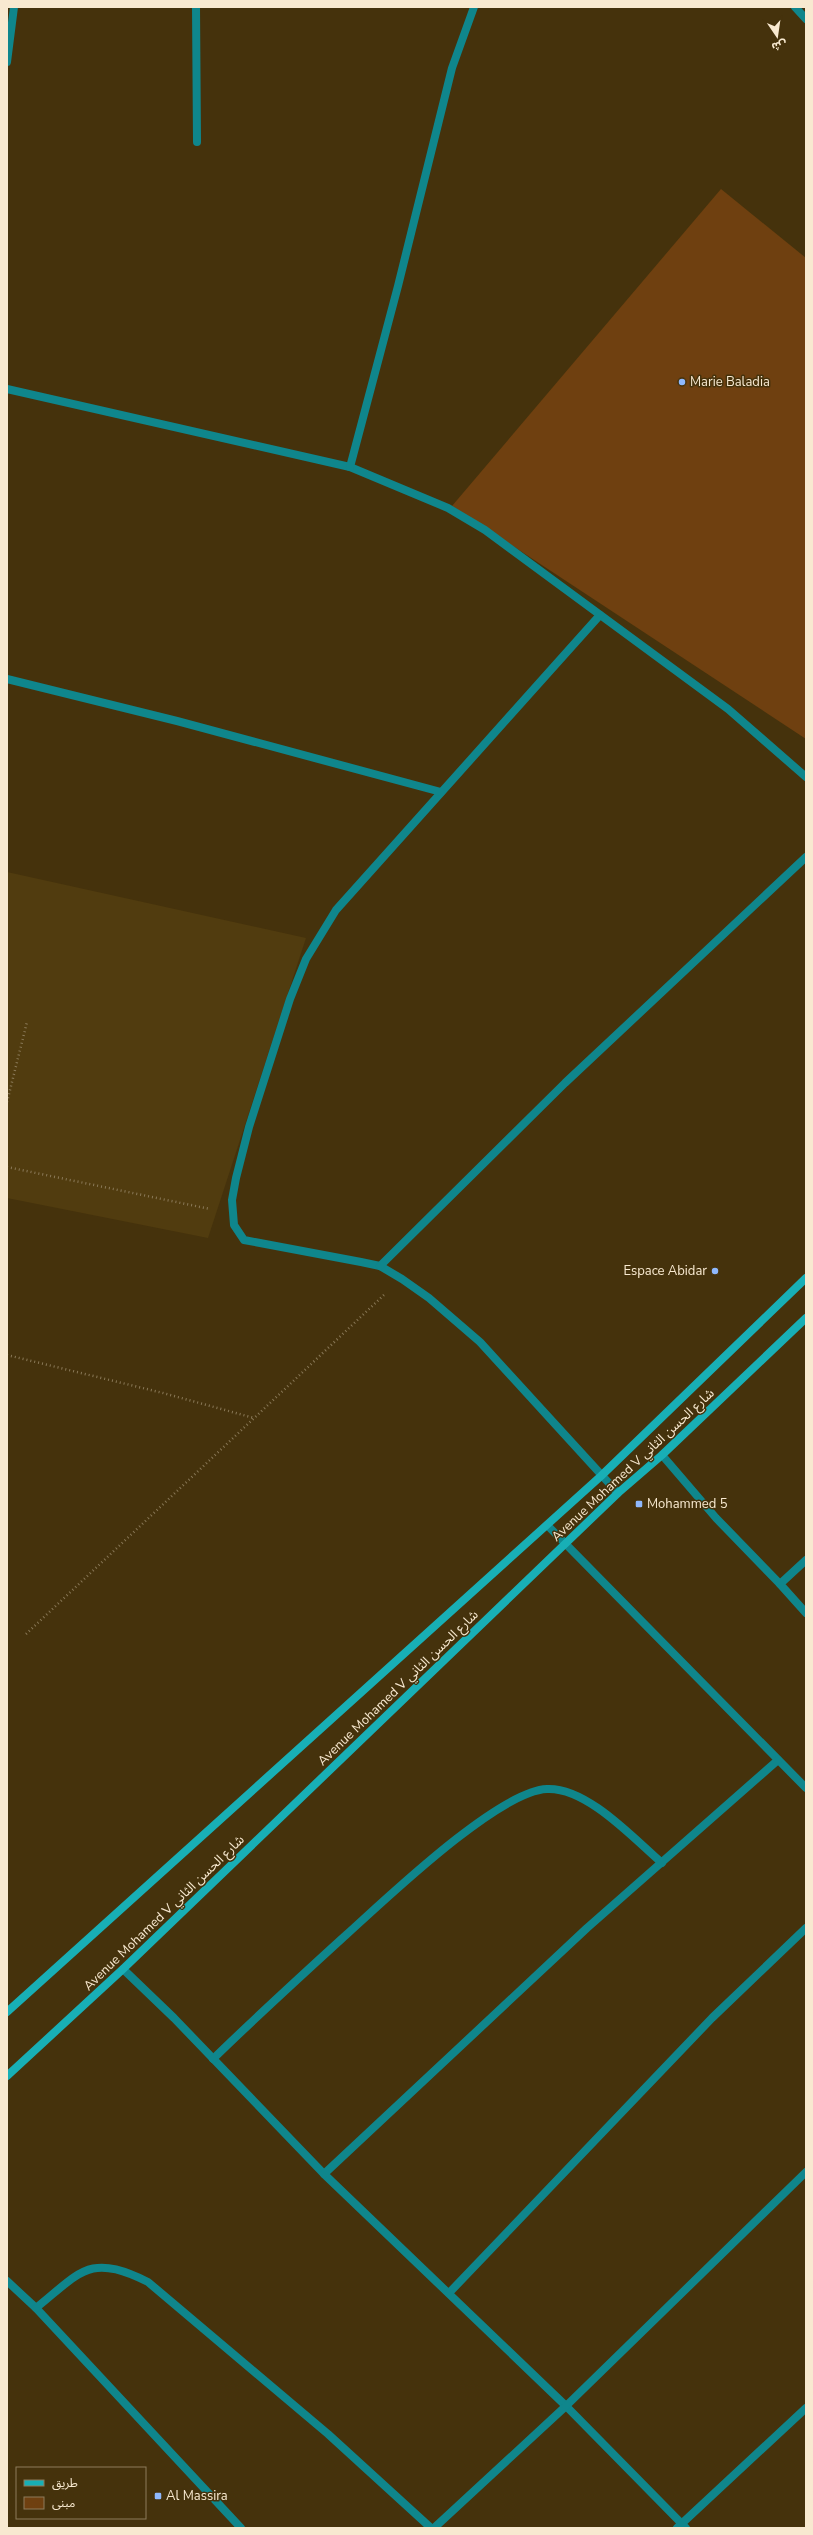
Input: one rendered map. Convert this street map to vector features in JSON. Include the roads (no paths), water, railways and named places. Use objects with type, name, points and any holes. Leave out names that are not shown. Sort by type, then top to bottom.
[{"type":"main road","name":"Avenue Mohamed V شارع الحسن الثاني","points":[[7,2012],[601,1476],[806,1278]]},
{"type":"main road","name":"Avenue Mohamed V شارع الحسن الثاني","points":[[7,2076],[123,1970],[618,1493],[662,1456],[806,1318]]},
{"type":"street","points":[[7,62],[14,7]]},
{"type":"street","points":[[196,7],[197,142]]},
{"type":"street","points":[[350,467],[397,293],[452,68],[474,7]]},
{"type":"street","points":[[795,7],[806,19]]},
{"type":"street","points":[[7,389],[350,467],[448,508],[485,530],[728,709],[806,777]]},
{"type":"street","points":[[600,615],[336,910],[306,959],[290,999],[249,1127],[236,1178],[232,1214],[237,1233],[244,1240],[252,1243],[380,1266],[402,1278],[429,1298],[480,1342],[618,1493]]},
{"type":"street","points":[[7,679],[192,725],[441,792]]},
{"type":"street","points":[[380,1266],[570,1078],[806,857]]},
{"type":"street","points":[[662,1456],[716,1518],[806,1613]]},
{"type":"street","points":[[547,1525],[806,1788]]},
{"type":"street","points":[[780,1584],[806,1560]]},
{"type":"street","points":[[324,2174],[587,1928],[778,1760]]},
{"type":"street","points":[[213,2059],[277,1997],[405,1882],[457,1839],[516,1798],[548,1788],[572,1793],[603,1812],[662,1863]]},
{"type":"street","points":[[449,2293],[712,2018],[806,1928]]},
{"type":"street","points":[[123,1970],[174,2018],[324,2174],[566,2406],[682,2527],[806,2408]]},
{"type":"street","points":[[434,2528],[566,2406],[806,2172]]},
{"type":"street","points":[[36,2308],[72,2278],[91,2268],[103,2266],[124,2270],[148,2282],[328,2434],[431,2528]]},
{"type":"street","points":[[7,2281],[36,2308],[241,2528]]},
{"type":"place","name":"Marie Baladia","points":[[682,382]]},
{"type":"place","name":"Espace Abidar","points":[[715,1271]]},
{"type":"place","name":"Mohammed 5","points":[[639,1504]]},
{"type":"place","name":"Al Massira","points":[[158,2496]]}]
